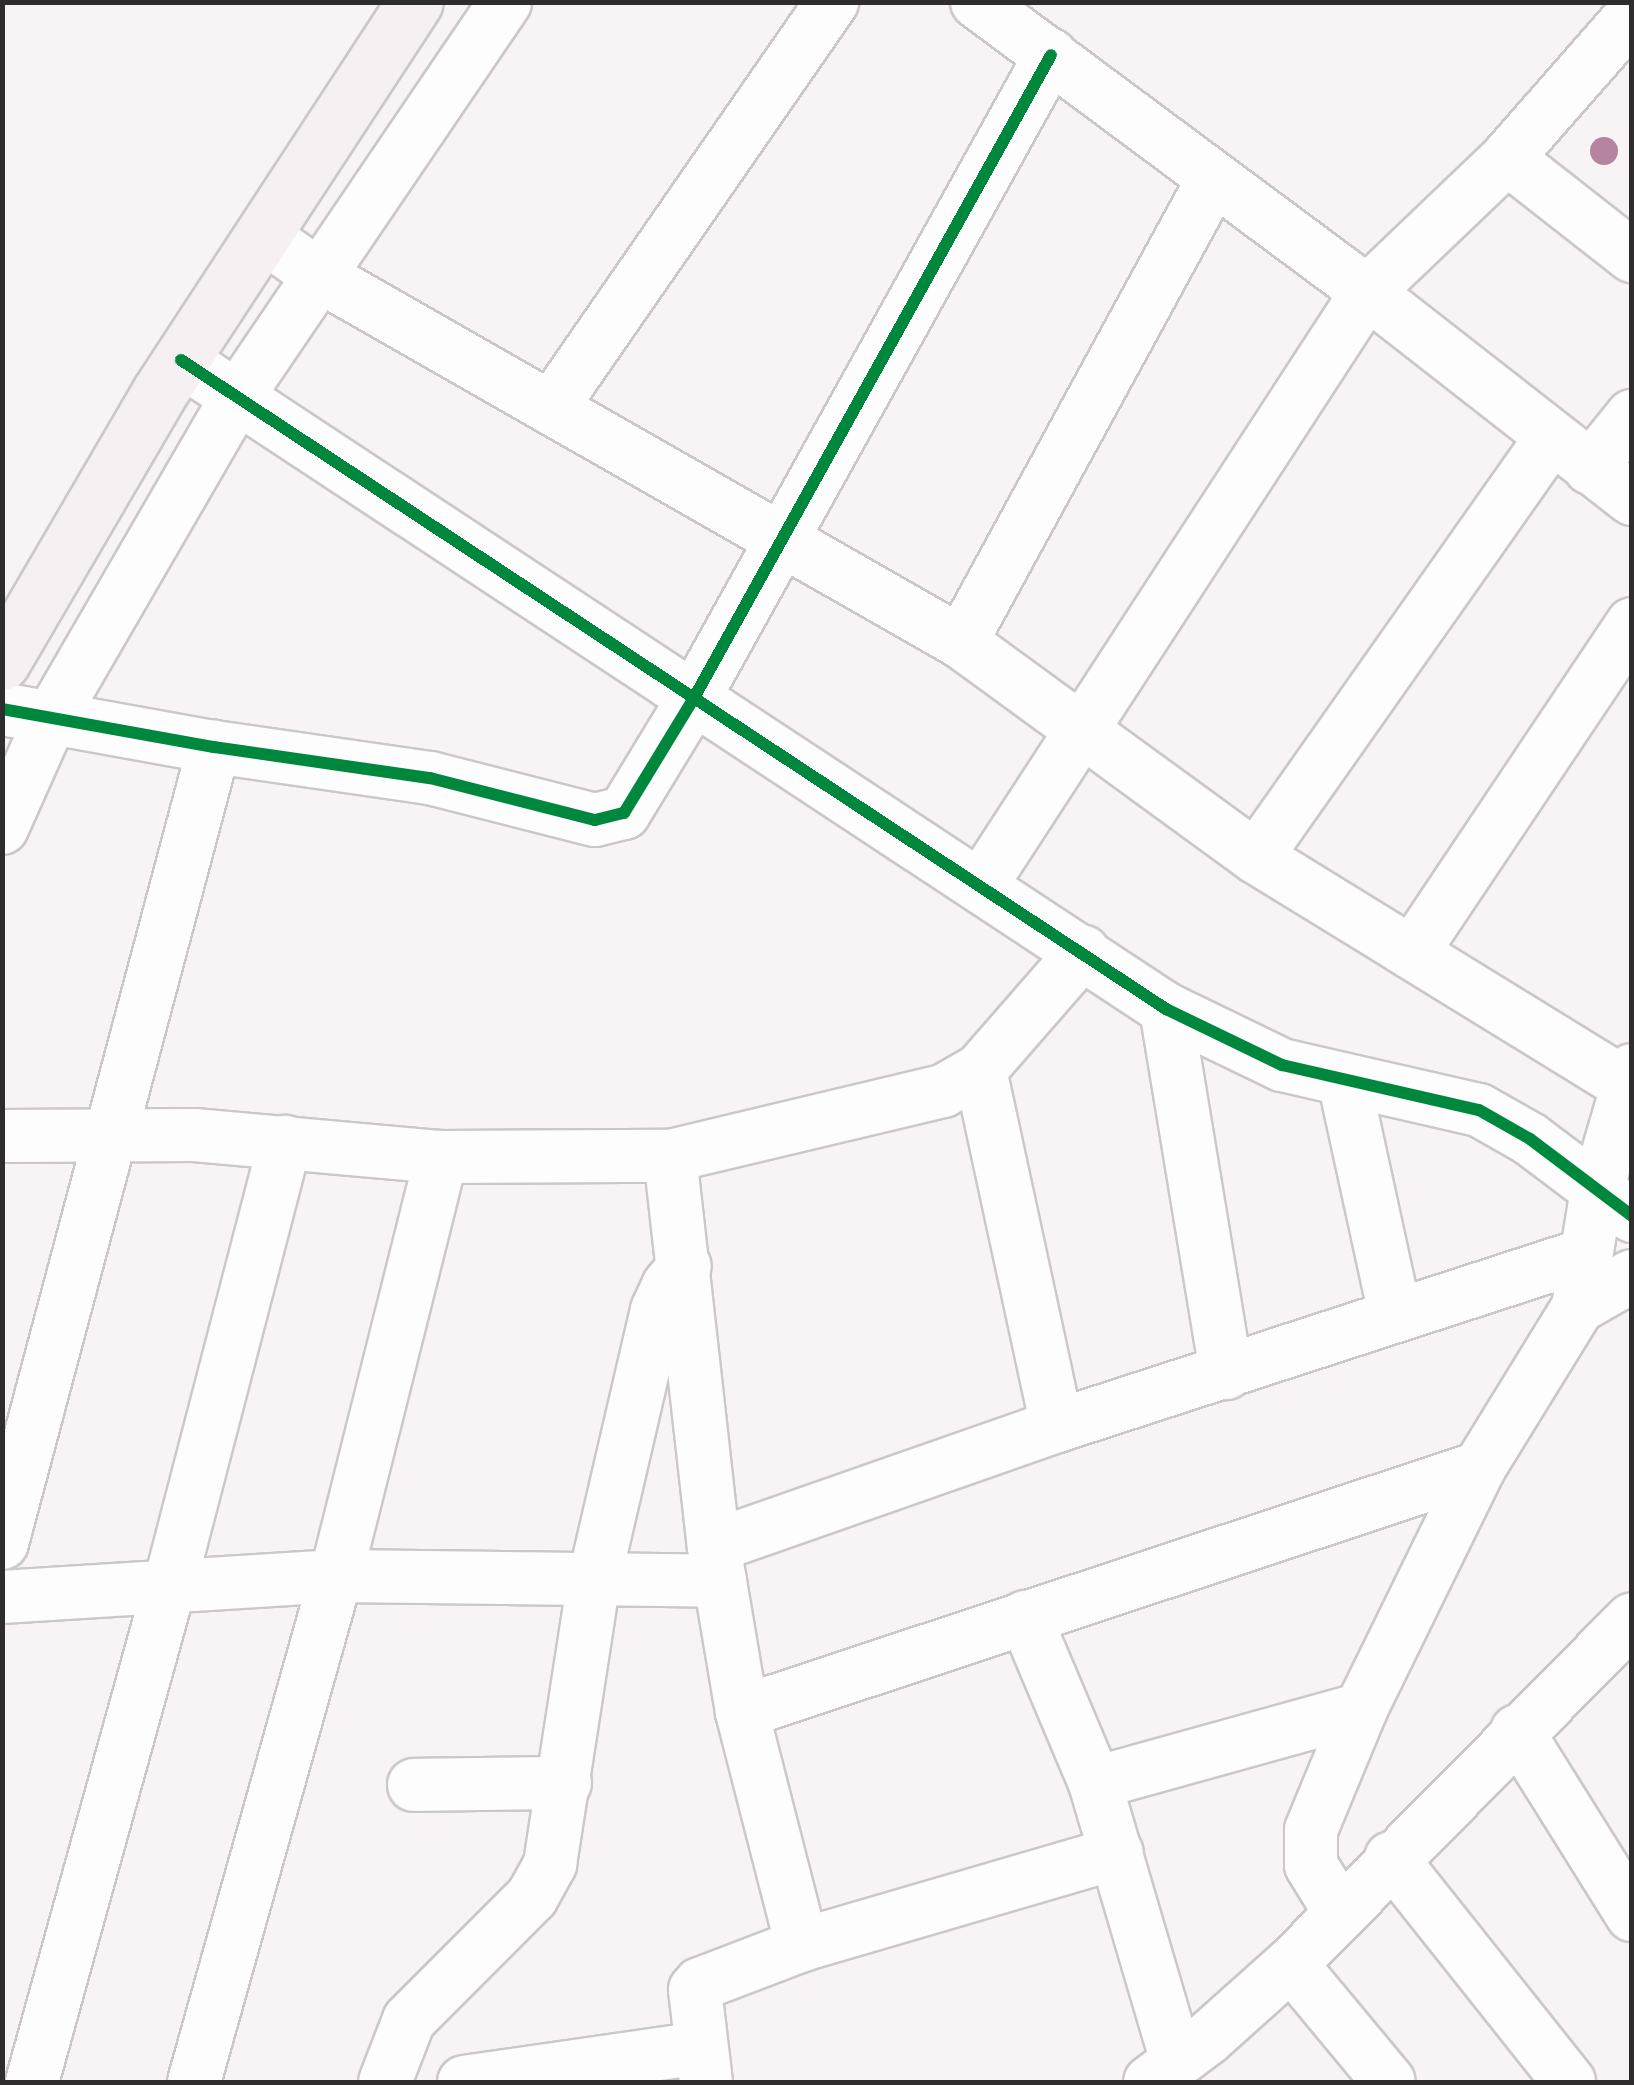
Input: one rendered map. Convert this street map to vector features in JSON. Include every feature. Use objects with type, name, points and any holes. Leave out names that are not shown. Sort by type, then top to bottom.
[{"type":"main road","points":[[2,662],[180,360],[414,2]]},
{"type":"street","points":[[2,828],[27,713],[504,2]]},
{"type":"street","points":[[551,408],[832,2]]},
{"type":"street","points":[[977,2],[1367,292],[1632,499]]},
{"type":"street","points":[[982,885],[1367,292],[1507,158],[1629,24]]},
{"type":"street","points":[[27,713],[214,747],[430,778],[595,820],[613,819],[634,802],[695,696],[1050,55]]},
{"type":"street","points":[[1507,158],[1632,256]]},
{"type":"street","points":[[961,642],[1214,178]]},
{"type":"street","points":[[262,234],[318,275],[961,642],[1256,857],[1630,1080],[1614,1203],[1584,1255],[1578,1306],[1479,1468],[1361,1710],[1308,1844],[1311,1865],[1341,1914]]},
{"type":"street","points":[[180,360],[1166,1008],[1264,1058],[1479,1110],[1530,1138],[1614,1203]]},
{"type":"street","points":[[1256,857],[1570,453],[1632,416]]},
{"type":"street","points":[[1412,953],[1632,624]]},
{"type":"street","points":[[2,1543],[214,747]]},
{"type":"street","points":[[2,1136],[194,1135],[441,1157],[670,1156],[900,1105],[943,1091],[980,1070],[1083,952]]},
{"type":"street","points":[[1166,1008],[1226,1373]]},
{"type":"street","points":[[980,1070],[1058,1426]]},
{"type":"street","points":[[1344,1080],[1395,1314]]},
{"type":"street","points":[[32,2082],[170,1584],[285,1142]]},
{"type":"street","points":[[670,1156],[717,1564],[742,1712],[802,1945]]},
{"type":"street","points":[[194,2082],[336,1576],[441,1157]]},
{"type":"street","points":[[2,1597],[336,1576],[594,1581],[717,1564],[1058,1426],[1584,1255]]},
{"type":"street","points":[[384,2082],[409,2020],[543,1881],[564,1783],[594,1581],[657,1310],[668,1286],[685,1266]]},
{"type":"street","points":[[1578,1306],[1632,1276]]},
{"type":"street","points":[[742,1712],[1479,1468]]},
{"type":"street","points":[[1026,1617],[1094,1783],[1116,1853],[1163,2072],[1291,1964],[1391,1858],[1632,1618]]},
{"type":"street","points":[[1094,1783],[1361,1710]]},
{"type":"street","points":[[1517,1732],[1632,1915]]},
{"type":"street","points":[[414,1785],[564,1783]]},
{"type":"street","points":[[464,2082],[704,2065],[694,1990],[700,1984],[802,1945],[1116,1853]]},
{"type":"street","points":[[1391,1858],[1569,2082]]},
{"type":"street","points":[[1291,1964],[1389,2082]]},
{"type":"cycle path","points":[[2,709],[214,747],[430,778],[595,820],[624,813],[695,696],[1051,55]]},
{"type":"cycle path","points":[[181,360],[1166,1009],[1282,1065],[1479,1110],[1530,1139],[1632,1216]]}]
